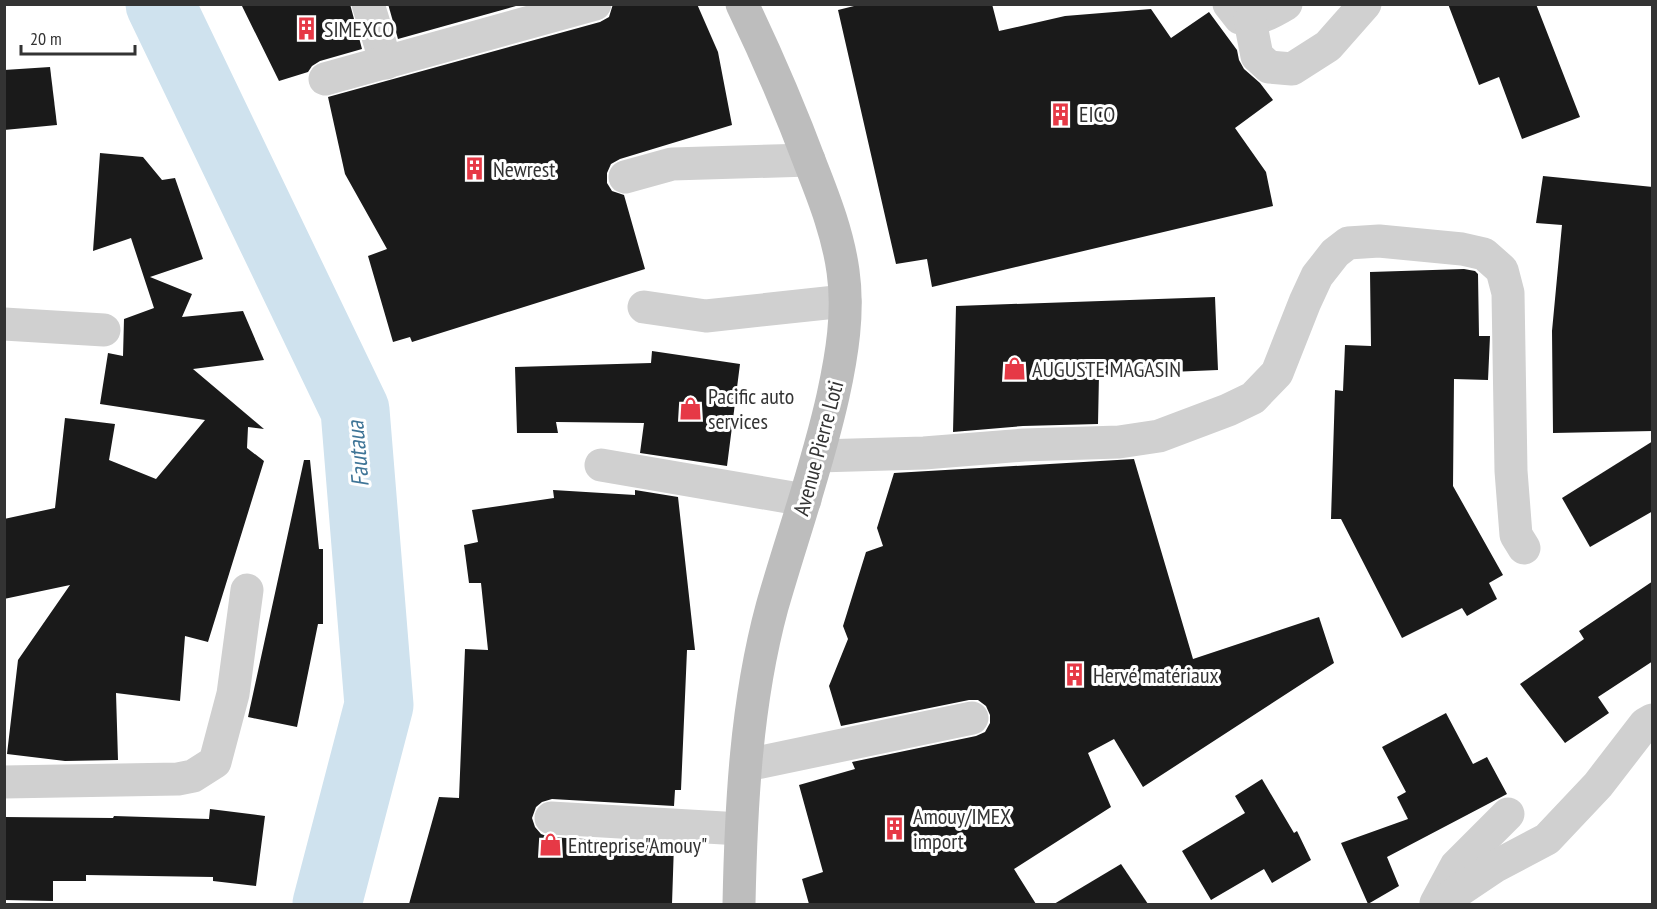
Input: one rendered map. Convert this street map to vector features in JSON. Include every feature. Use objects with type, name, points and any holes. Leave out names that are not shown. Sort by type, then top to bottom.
[{"type":"main road","name":"Avenue Pierre Loti","points":[[739,904],[741,829],[755,687],[772,609],[825,435],[840,366],[845,315],[844,273],[838,241],[809,160],[762,46],[742,4]]},
{"type":"street","points":[[368,4],[386,63]]},
{"type":"street","points":[[325,80],[595,4]]},
{"type":"street","points":[[1286,4],[1266,15],[1240,12],[1257,56],[1269,67],[1292,69],[1328,46],[1365,4]]},
{"type":"street","points":[[624,177],[672,164],[809,160]]},
{"type":"street","points":[[818,456],[924,453],[1024,445],[1119,442],[1159,436],[1253,399],[1277,373],[1317,276],[1335,253],[1348,243],[1379,241],[1462,249],[1484,254],[1502,270],[1508,293],[1511,471],[1516,535],[1524,548]]},
{"type":"street","points":[[644,307],[706,316],[845,301]]},
{"type":"street","points":[[4,324],[104,330]]},
{"type":"street","points":[[601,465],[805,500]]},
{"type":"street","points":[[4,782],[178,779],[193,776],[215,762],[233,694],[247,590]]},
{"type":"street","points":[[747,765],[972,718]]},
{"type":"street","points":[[1437,904],[1494,867],[1547,839],[1598,785],[1645,724],[1653,720]]},
{"type":"street","points":[[1437,904],[1456,866],[1508,814]]},
{"type":"street","points":[[551,818],[741,829]]},
{"type":"building","name":"SIMEXCO","points":[[241,4],[350,4],[362,49],[320,61],[308,72],[279,81]]},
{"type":"building","points":[[388,4],[523,4],[398,39]]},
{"type":"building","name":"Newrest","points":[[613,4],[697,4],[718,52],[732,125],[620,159],[611,164],[607,173],[607,183],[612,191],[624,195],[645,269],[412,342],[410,337],[393,342],[368,256],[387,249],[345,174],[328,97],[600,22],[609,17]]},
{"type":"building","name":"EICO","points":[[862,4],[992,4],[999,31],[1065,16],[1151,9],[1171,38],[1209,12],[1237,50],[1244,69],[1260,83],[1273,100],[1235,128],[1266,172],[1273,206],[932,287],[927,259],[896,264],[838,10]]},
{"type":"building","points":[[1448,4],[1536,4],[1580,117],[1522,139],[1499,77],[1479,85]]},
{"type":"building","points":[[50,67],[57,125],[4,130],[4,70]]},
{"type":"building","points":[[100,153],[143,157],[162,180],[175,178],[203,259],[150,277],[192,294],[182,317],[243,311],[264,360],[193,369],[264,429],[248,427],[247,448],[264,461],[208,642],[185,636],[180,701],[116,693],[118,760],[65,761],[7,754],[18,660],[70,585],[4,599],[4,519],[55,508],[65,418],[115,424],[109,460],[156,479],[205,420],[100,404],[108,353],[123,356],[124,319],[154,308],[131,238],[93,251]]},
{"type":"building","points":[[1543,176],[1653,187],[1653,431],[1553,433],[1552,331],[1562,225],[1536,223]]},
{"type":"building","points":[[1464,269],[1475,271],[1478,274],[1479,336],[1490,336],[1488,380],[1454,379],[1453,486],[1503,575],[1489,583],[1497,599],[1467,616],[1462,608],[1402,638],[1341,519],[1331,519],[1335,390],[1343,391],[1345,345],[1371,346],[1370,272]]},
{"type":"building","points":[[1215,297],[1218,370],[1099,375],[1098,424],[1023,426],[953,432],[956,306]]},
{"type":"building","points":[[652,351],[740,364],[727,466],[640,453],[644,423],[556,422],[558,433],[517,433],[515,367],[651,363]]},
{"type":"building","points":[[1653,441],[1653,511],[1590,547],[1562,498]]},
{"type":"building","name":"Hervé matériaux","points":[[1134,459],[1193,659],[1319,617],[1334,663],[1143,787],[1114,739],[1088,753],[1111,807],[1014,869],[1036,904],[809,904],[802,879],[823,872],[799,785],[855,769],[852,762],[976,736],[985,732],[990,723],[990,715],[986,706],[978,700],[969,700],[841,726],[829,686],[848,639],[843,626],[866,552],[883,546],[877,528],[894,473]]},
{"type":"building","points":[[304,460],[310,460],[319,549],[323,549],[323,624],[318,624],[297,727],[248,717]]},
{"type":"building","points":[[553,490],[635,495],[635,490],[678,497],[695,650],[687,650],[681,790],[675,790],[674,806],[552,799],[536,807],[532,818],[541,834],[549,837],[674,844],[672,904],[409,904],[439,797],[459,798],[465,649],[488,650],[481,583],[469,583],[464,545],[478,542],[472,510],[554,498]]},
{"type":"building","points":[[1653,581],[1653,661],[1598,697],[1609,713],[1565,743],[1520,684],[1584,639],[1579,631]]},
{"type":"building","points":[[1446,713],[1473,764],[1487,757],[1507,794],[1387,857],[1399,886],[1368,904],[1341,843],[1408,819],[1397,797],[1406,792],[1382,747]]},
{"type":"building","points":[[1262,779],[1294,833],[1297,831],[1311,860],[1272,883],[1264,869],[1211,900],[1182,851],[1245,813],[1235,796]]},
{"type":"building","points":[[210,809],[265,816],[256,886],[213,881],[213,877],[86,875],[86,881],[53,881],[53,901],[4,900],[4,817],[113,818],[114,816],[209,819]]},
{"type":"building","points":[[1121,864],[1148,904],[1054,904]]},
{"type":"waterway","name":"Fautaua","points":[[160,4],[355,410],[379,705],[327,904]]},
{"type":"place","name":"SIMEXCO","points":[[306,29]]},
{"type":"place","name":"EICO","points":[[1061,114]]},
{"type":"place","name":"Newrest","points":[[475,169]]},
{"type":"place","name":"AUGUSTE MAGASIN","points":[[1014,369]]},
{"type":"place","name":"Pacific auto services","points":[[690,409]]},
{"type":"place","name":"Hervé matériaux","points":[[1075,675]]},
{"type":"place","name":"Amouy/IMEX import","points":[[895,829]]},
{"type":"place","name":"Entreprise\"Amouy\"","points":[[550,845]]}]
